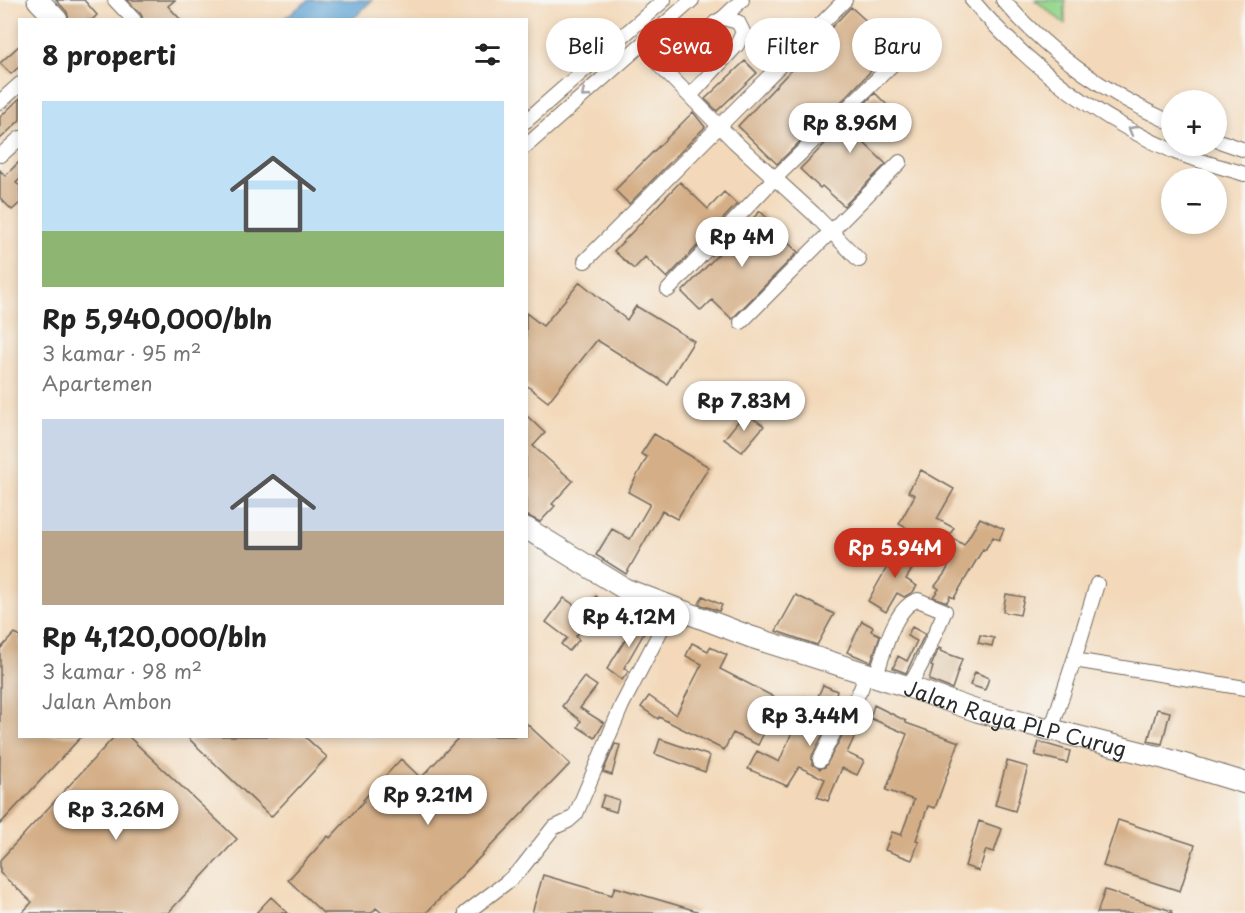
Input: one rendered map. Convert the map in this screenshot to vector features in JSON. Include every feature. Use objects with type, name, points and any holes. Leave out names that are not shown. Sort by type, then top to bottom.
[{"type":"main road","points":[[38,0],[55,18]]},
{"type":"main road","name":"Jalan Raya PLP Curug","points":[[528,529],[625,589],[751,637],[977,711],[1163,758],[1245,783]]},
{"type":"street","points":[[116,0],[132,18]]},
{"type":"street","points":[[547,128],[531,117],[664,0]]},
{"type":"street","points":[[528,144],[692,0]]},
{"type":"street","points":[[723,18],[742,0]]},
{"type":"street","points":[[585,261],[844,0]]},
{"type":"street","points":[[972,0],[1001,34],[1040,70],[1083,102],[1133,131],[1177,152],[1245,174]]},
{"type":"street","points":[[1004,0],[1018,17],[1056,51],[1096,82],[1144,111],[1161,118]]},
{"type":"street","points":[[733,21],[738,22],[743,32],[742,38],[733,49]]},
{"type":"street","points":[[666,72],[719,127],[859,260]]},
{"type":"street","points":[[690,96],[712,72]]},
{"type":"street","points":[[668,290],[775,178],[885,72]]},
{"type":"street","points":[[0,102],[18,86]]},
{"type":"street","points":[[1,155],[18,140]]},
{"type":"street","points":[[1227,144],[1245,150]]},
{"type":"street","points":[[741,322],[900,162]]},
{"type":"street","points":[[1048,728],[1055,718],[1097,584]]},
{"type":"street","points":[[820,760],[838,724],[871,675],[898,617],[904,608],[918,600],[945,611],[909,687]]},
{"type":"street","points":[[466,913],[521,869],[553,828],[568,821],[576,814],[622,705],[673,607]]},
{"type":"street","points":[[1074,660],[1245,688]]},
{"type":"green space","points":[[1035,0],[1065,0],[1065,24]]},
{"type":"water","points":[[309,0],[372,0],[354,18],[284,18]]},
{"type":"building","points":[[56,0],[84,0],[97,15],[94,18],[68,18],[67,12]]},
{"type":"building","points":[[127,0],[175,0],[168,6],[179,18],[142,18]]},
{"type":"building","points":[[851,7],[863,18],[852,18],[852,72],[870,72],[777,164],[738,126],[789,72],[840,72],[840,19]]},
{"type":"building","points":[[18,47],[18,68],[11,74],[0,63]]},
{"type":"building","points":[[745,61],[745,72],[757,73],[717,111],[705,99]]},
{"type":"building","points":[[875,93],[894,112],[864,143],[886,164],[844,206],[800,169]]},
{"type":"building","points":[[18,100],[18,122],[0,139],[0,117]]},
{"type":"building","points":[[693,112],[705,127],[629,204],[615,190]]},
{"type":"building","points":[[18,163],[16,183],[18,184],[18,205],[12,210],[0,198],[0,170],[5,176]]},
{"type":"building","points":[[680,182],[708,209],[724,192],[737,204],[667,278],[645,257],[634,269],[614,251]]},
{"type":"building","points":[[760,211],[779,230],[777,233],[798,252],[732,319],[712,300],[701,311],[682,292]]},
{"type":"building","points":[[580,282],[627,320],[636,306],[694,341],[667,384],[597,340],[548,402],[528,387],[528,315],[543,326]]},
{"type":"building","points":[[745,413],[764,426],[742,452],[724,439]]},
{"type":"building","points":[[528,417],[545,433],[533,446],[573,481],[552,504],[555,506],[540,522],[528,516]]},
{"type":"building","points":[[654,434],[709,467],[677,519],[662,511],[626,574],[596,555],[612,529],[630,539],[650,504],[628,492],[647,457],[641,454]]},
{"type":"building","points":[[921,470],[954,489],[937,519],[954,528],[949,536],[964,545],[980,518],[1004,529],[999,540],[993,537],[985,550],[983,549],[954,598],[950,596],[947,602],[933,597],[939,589],[935,586],[945,573],[955,553],[899,524],[915,495],[908,492]]},
{"type":"building","points":[[900,544],[920,556],[906,579],[917,586],[913,592],[904,597],[897,593],[886,612],[868,601]]},
{"type":"building","points":[[1006,594],[1024,597],[1020,615],[1003,612]]},
{"type":"building","points":[[796,595],[834,614],[817,645],[776,631]]},
{"type":"building","points":[[596,596],[605,604],[576,636],[579,640],[569,651],[561,644],[567,638],[546,622],[564,598],[583,611]]},
{"type":"building","points":[[703,596],[722,605],[719,611],[699,604]]},
{"type":"building","points":[[641,615],[651,621],[624,668],[629,671],[622,680],[607,669]]},
{"type":"building","points":[[862,621],[873,627],[871,631],[880,635],[871,662],[847,652]]},
{"type":"building","points":[[912,627],[925,634],[906,673],[893,668],[898,656],[907,661],[917,641],[907,636]]},
{"type":"building","points":[[15,633],[18,635],[18,738],[80,738],[0,824],[0,649]]},
{"type":"building","points":[[980,635],[994,638],[992,646],[978,643]]},
{"type":"building","points":[[692,643],[708,651],[710,647],[727,655],[720,669],[780,700],[758,745],[733,733],[724,750],[659,717],[658,719],[641,707],[649,696],[676,715],[702,664],[686,656]]},
{"type":"building","points":[[939,648],[940,651],[962,659],[952,689],[929,680],[933,667],[931,666]]},
{"type":"building","points":[[975,672],[989,678],[985,690],[970,685]]},
{"type":"building","points":[[584,677],[597,686],[580,708],[604,723],[595,738],[578,727],[581,721],[562,706]]},
{"type":"building","points":[[823,685],[837,691],[828,713],[833,715],[812,756],[812,764],[820,769],[825,767],[848,725],[858,729],[847,753],[864,761],[857,775],[842,768],[828,801],[817,797],[825,779],[799,767],[787,786],[748,769],[757,751],[779,762],[793,730],[787,727],[801,697],[815,703]]},
{"type":"building","points":[[874,705],[906,723],[959,742],[935,808],[928,806],[916,840],[919,841],[912,860],[885,850],[892,832],[901,835],[914,800],[886,790],[907,734],[870,718]]},
{"type":"building","points":[[1157,709],[1170,712],[1162,744],[1148,741]]},
{"type":"building","points":[[528,725],[570,764],[426,913],[382,913],[376,908],[372,913],[323,913],[288,880],[328,836],[330,838],[401,759],[421,778],[458,738],[528,738]]},
{"type":"building","points":[[113,738],[130,738],[237,839],[168,913],[22,913],[32,902],[0,873],[0,860]]},
{"type":"building","points":[[188,738],[306,738],[327,757],[271,817]]},
{"type":"building","points":[[660,739],[710,756],[705,772],[655,754]]},
{"type":"building","points":[[1039,742],[1070,751],[1067,763],[1035,755]]},
{"type":"building","points":[[615,744],[620,745],[612,775],[603,772]]},
{"type":"building","points":[[1007,761],[1028,767],[1015,811],[995,805]]},
{"type":"building","points":[[604,795],[619,800],[616,812],[600,807]]},
{"type":"building","points":[[1118,820],[1195,845],[1180,891],[1103,866]]},
{"type":"building","points":[[979,821],[1002,829],[994,852],[986,850],[979,871],[965,866]]},
{"type":"building","points":[[543,875],[612,895],[615,887],[697,911],[696,913],[532,913]]},
{"type":"building","points":[[1105,890],[1172,911],[1172,913],[1097,913]]},
{"type":"building","points":[[271,897],[288,913],[256,913]]}]
